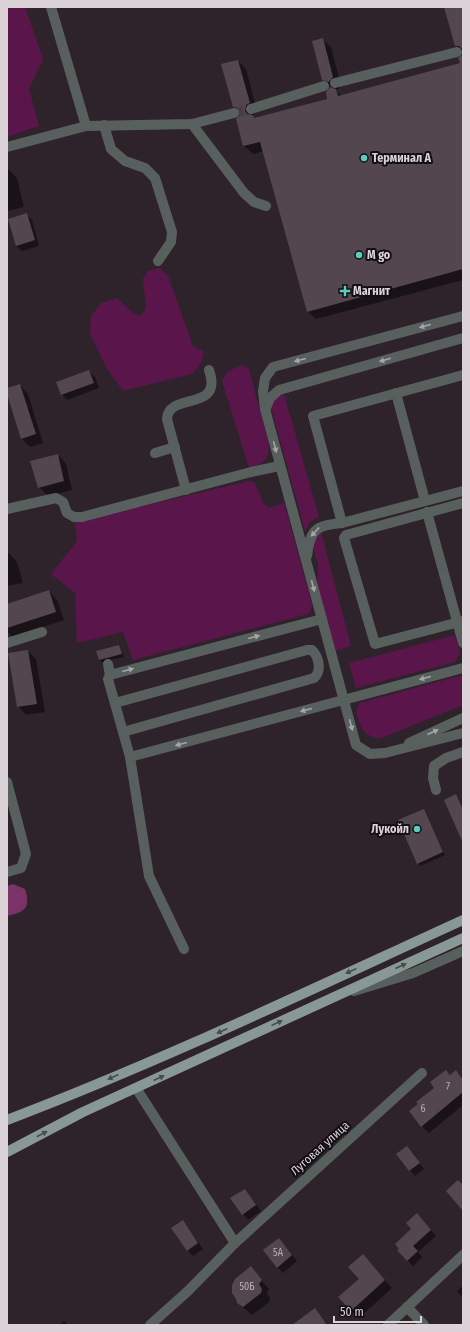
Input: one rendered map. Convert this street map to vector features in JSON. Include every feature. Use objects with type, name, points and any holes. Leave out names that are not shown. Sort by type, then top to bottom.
[{"type":"main road","points":[[7,1120],[76,1094],[201,1040],[463,920]]},
{"type":"main road","points":[[7,1152],[83,1112],[463,938]]},
{"type":"street","points":[[51,7],[86,126]]},
{"type":"street","points":[[335,84],[456,52]]},
{"type":"street","points":[[251,109],[324,86]]},
{"type":"street","points":[[7,147],[86,126],[192,124],[234,113]]},
{"type":"street","points":[[192,124],[244,193],[254,202],[266,206]]},
{"type":"street","points":[[104,125],[111,149],[125,161],[145,168],[155,178],[172,232],[171,242],[158,261]]},
{"type":"street","points":[[463,316],[273,367],[265,378],[263,392],[265,410],[279,466],[307,560],[356,745],[370,754],[385,753],[463,733]]},
{"type":"street","points":[[265,410],[270,398],[279,390],[463,338]]},
{"type":"street","points":[[186,490],[167,419],[167,412],[170,408],[199,399],[206,394],[211,388],[212,380],[209,370]]},
{"type":"street","points":[[342,524],[313,416],[463,375]]},
{"type":"street","points":[[396,393],[424,501]]},
{"type":"street","points":[[155,453],[174,447]]},
{"type":"street","points":[[7,509],[56,498],[63,502],[67,513],[74,517],[82,517],[250,472],[279,466]]},
{"type":"street","points":[[307,560],[309,538],[315,530],[324,525],[342,524],[463,490]]},
{"type":"street","points":[[460,622],[377,644],[373,642],[344,537],[372,527],[463,503]]},
{"type":"street","points":[[427,512],[460,622],[463,643]]},
{"type":"street","points":[[110,675],[322,619]]},
{"type":"street","points":[[7,643],[42,632]]},
{"type":"street","points":[[115,703],[307,650],[312,650],[315,653],[320,670],[319,674],[314,678],[123,732]]},
{"type":"street","points":[[108,664],[110,675],[108,679],[130,757],[148,876],[184,949]]},
{"type":"street","points":[[130,757],[463,668]]},
{"type":"street","points":[[385,753],[463,718]]},
{"type":"street","points":[[436,790],[433,778],[434,766],[446,758],[463,752]]},
{"type":"street","points":[[7,782],[26,854],[21,868],[7,872]]},
{"type":"street","points":[[328,1000],[414,973],[463,951]]},
{"type":"street","name":"Луговая улица","points":[[150,1325],[188,1291],[235,1243],[422,1073]]},
{"type":"street","points":[[136,1088],[235,1243]]},
{"type":"street","points":[[388,1325],[463,1255]]},
{"type":"street","points":[[407,1307],[424,1325]]},
{"type":"shaded area","points":[[7,7],[25,7],[43,59],[29,89],[39,126],[7,137]]},
{"type":"shaded area","points":[[160,268],[168,276],[193,346],[204,352],[200,365],[192,374],[123,391],[107,369],[90,334],[91,316],[101,303],[117,298],[133,313],[140,316],[146,309],[143,279],[148,271]]},
{"type":"shaded area","points":[[242,365],[249,369],[269,445],[268,454],[264,461],[249,468],[222,381],[228,371]]},
{"type":"shaded area","points":[[284,394],[319,517],[310,522],[305,531],[270,404],[275,396]]},
{"type":"shaded area","points":[[250,481],[255,483],[264,504],[269,508],[284,503],[312,604],[311,610],[308,614],[133,660],[123,632],[77,643],[75,593],[51,574],[77,541],[75,522]]},
{"type":"shaded area","points":[[321,532],[351,646],[335,651],[318,588],[318,564],[313,545],[315,536]]},
{"type":"shaded area","points":[[455,635],[460,653],[455,662],[356,688],[349,663]]},
{"type":"shaded area","points":[[463,675],[463,705],[379,739],[369,735],[361,726],[356,711],[360,703]]},
{"type":"shaded area","points":[[13,884],[25,889],[27,895],[27,905],[22,911],[7,916],[7,886]]},
{"type":"building","points":[[444,7],[463,7],[463,50],[459,46],[455,46]]},
{"type":"building","points":[[323,38],[333,77],[329,82],[322,80],[312,41]]},
{"type":"building","name":"Терминал А","points":[[463,54],[463,269],[307,312],[260,142],[243,146],[236,119],[240,115],[240,111],[236,107],[233,107],[221,64],[238,60],[250,103],[246,105],[245,111],[247,114],[253,115],[254,118],[327,99],[326,92],[330,87],[336,89],[338,96],[460,63],[458,58]]},
{"type":"building","points":[[27,213],[35,240],[16,246],[8,219]]},
{"type":"building","points":[[89,370],[94,383],[61,395],[56,382]]},
{"type":"building","points":[[20,384],[36,434],[21,439],[7,394],[7,388]]},
{"type":"building","points":[[58,454],[64,481],[38,488],[30,461]]},
{"type":"building","points":[[49,590],[56,612],[7,628],[7,604]]},
{"type":"building","points":[[119,645],[122,654],[99,660],[96,651]]},
{"type":"building","points":[[28,650],[37,704],[17,707],[8,653]]},
{"type":"building","points":[[456,794],[463,810],[463,843],[444,800]]},
{"type":"building","name":"Лукойл","points":[[424,809],[443,852],[417,864],[398,820]]},
{"type":"building","points":[[446,1070],[450,1075],[456,1070],[463,1080],[463,1092],[421,1127],[409,1111],[418,1104],[416,1102],[434,1088],[430,1082]]},
{"type":"building","points":[[407,1146],[420,1163],[409,1171],[396,1154]]},
{"type":"building","points":[[458,1180],[463,1185],[463,1211],[446,1191]]},
{"type":"building","points":[[245,1189],[256,1205],[242,1215],[230,1198]]},
{"type":"building","points":[[417,1213],[431,1230],[413,1246],[418,1251],[407,1261],[397,1250],[399,1249],[395,1244],[411,1229],[406,1223]]},
{"type":"building","points":[[183,1220],[198,1243],[187,1251],[171,1228]]},
{"type":"building","points":[[279,1238],[292,1255],[277,1268],[263,1250]]},
{"type":"building","points":[[363,1254],[385,1280],[351,1311],[338,1297],[359,1279],[348,1267]]},
{"type":"building","points":[[251,1266],[262,1280],[259,1284],[262,1289],[261,1293],[243,1307],[237,1303],[232,1293],[232,1285],[235,1279]]},
{"type":"building","points":[[315,1308],[327,1325],[292,1325]]},
{"type":"tunnel","points":[[234,113],[251,109]]},
{"type":"place","name":"Терминал А","points":[[364,158]]},
{"type":"place","name":"М go","points":[[359,255]]},
{"type":"place","name":"Магнит","points":[[345,291]]},
{"type":"place","name":"Лукойл","points":[[417,829]]}]
